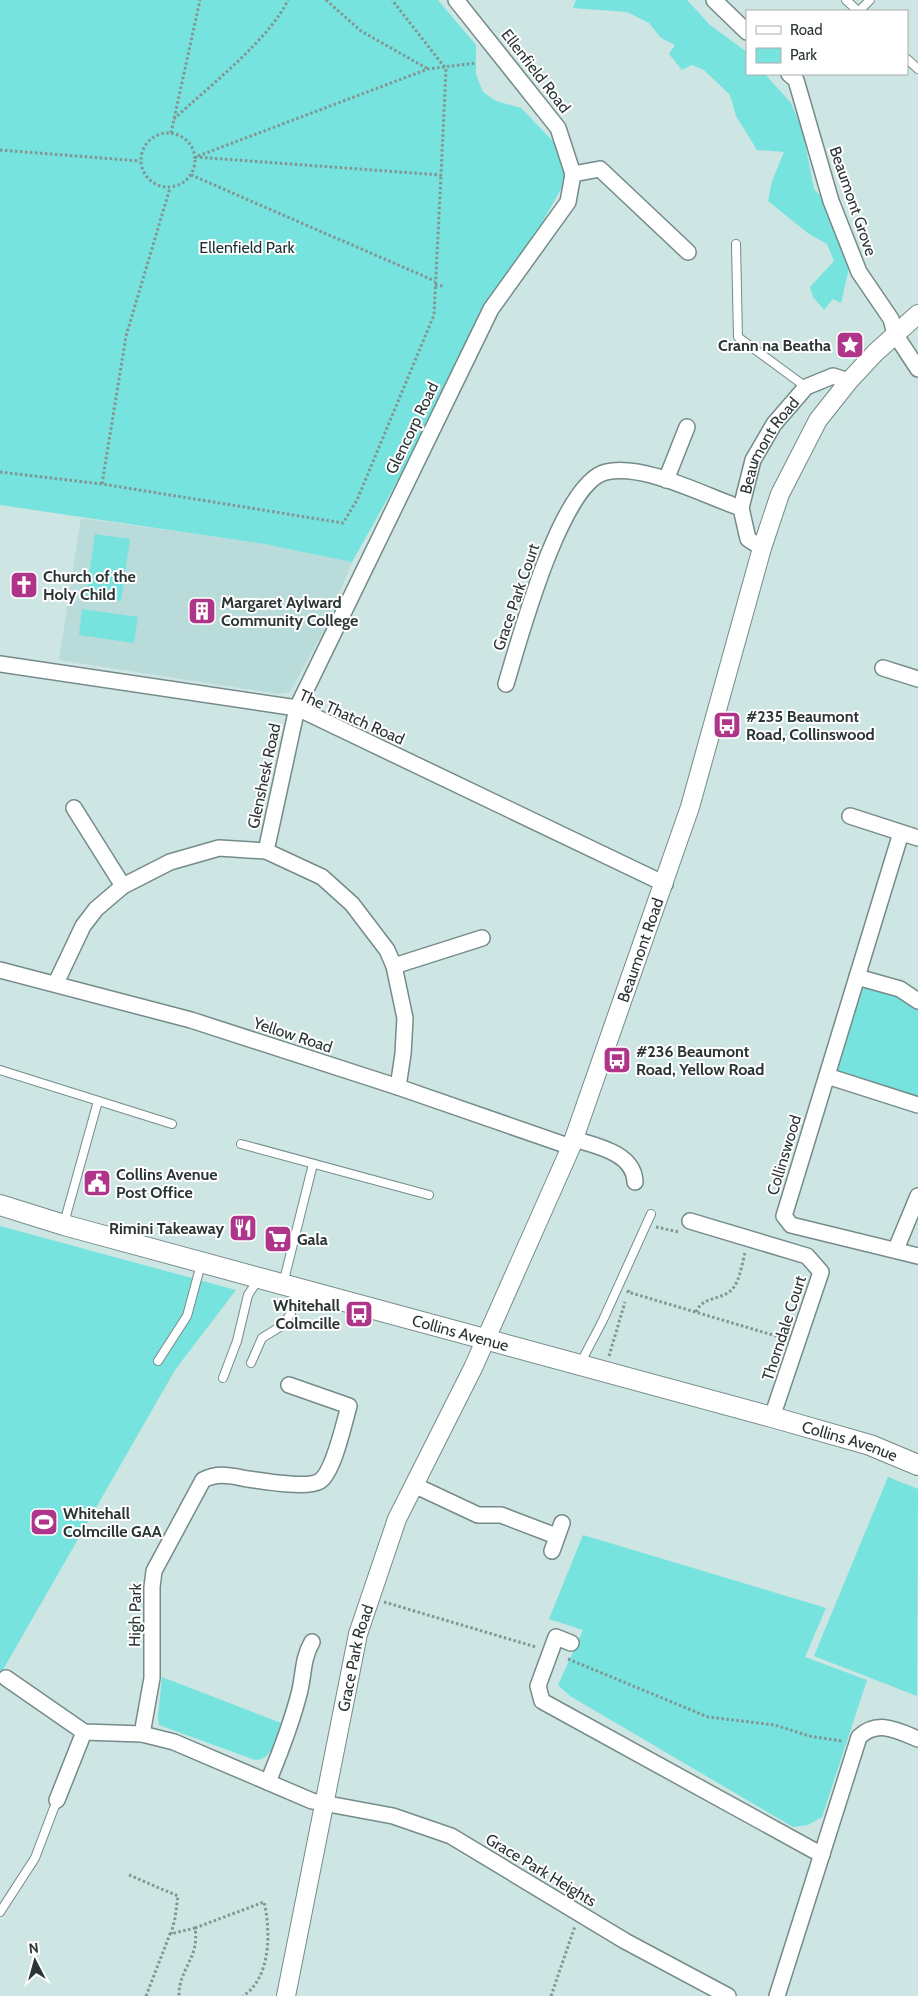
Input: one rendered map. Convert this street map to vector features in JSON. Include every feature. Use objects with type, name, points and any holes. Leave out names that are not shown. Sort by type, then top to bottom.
[{"type":"main road","name":"Collins Avenue","points":[[0,1205],[64,1225],[259,1279],[772,1417],[870,1445],[918,1465]]},
{"type":"street","name":"Ellenfield Road","points":[[456,0],[558,128],[573,174]]},
{"type":"street","points":[[714,0],[746,31]]},
{"type":"street","name":"Beaumont Grove","points":[[791,75],[796,80],[831,201],[859,272],[891,319],[894,334],[918,369]]},
{"type":"street","points":[[573,174],[600,169],[688,252]]},
{"type":"street","name":"Glencorp Road","points":[[296,708],[491,309],[568,202],[573,174]]},
{"type":"street","name":"Beaumont Road","points":[[486,1340],[573,1143],[664,884],[690,807],[762,548],[780,494],[796,458],[818,420],[849,381],[894,334],[918,314]]},
{"type":"street","name":"Beaumont Road","points":[[762,548],[748,539],[741,508],[753,460],[774,424],[806,387],[833,376],[849,381]]},
{"type":"street","points":[[666,480],[687,427]]},
{"type":"street","name":"Grace Park Court","points":[[506,684],[540,571],[565,518],[588,485],[606,472],[635,472],[666,480],[741,508]]},
{"type":"street","name":"The Thatch Road","points":[[0,664],[296,708],[664,884]]},
{"type":"street","points":[[883,668],[918,679]]},
{"type":"street","name":"Glenshesk Road","points":[[266,850],[296,708]]},
{"type":"street","points":[[74,808],[123,886]]},
{"type":"street","points":[[850,816],[918,838]]},
{"type":"street","name":"Collinswood","points":[[901,833],[784,1216],[791,1225],[896,1249],[918,1256]]},
{"type":"street","name":"Glenshesk Road","points":[[56,984],[83,926],[96,909],[123,886],[170,862],[218,848],[266,850],[322,877],[352,904],[383,944],[394,966],[405,1018],[403,1054],[398,1087]]},
{"type":"street","points":[[394,966],[482,938]]},
{"type":"street","name":"Yellow Road","points":[[0,970],[191,1020],[573,1143],[615,1154],[626,1160],[635,1178],[635,1182]]},
{"type":"street","points":[[857,977],[900,990],[918,1000]]},
{"type":"street","points":[[827,1076],[918,1105]]},
{"type":"street","points":[[896,1249],[918,1196]]},
{"type":"street","name":"Thorndale Court","points":[[688,1228],[807,1256],[821,1272],[772,1417]]},
{"type":"street","name":"Grace Park Road","points":[[286,1996],[356,1643],[369,1598],[397,1519],[486,1340]]},
{"type":"street","name":"High Park","points":[[142,1734],[152,1678],[152,1587],[154,1571],[203,1480],[213,1475],[224,1474],[263,1482],[310,1484],[320,1480],[329,1468],[349,1406],[290,1385]]},
{"type":"street","points":[[414,1486],[466,1511],[478,1515],[502,1515],[557,1537]]},
{"type":"street","points":[[571,1642],[556,1637],[538,1686],[542,1701],[822,1855]]},
{"type":"street","points":[[268,1782],[286,1738],[300,1692],[305,1653],[312,1642]]},
{"type":"street","points":[[6,1678],[84,1732],[142,1734],[174,1742],[325,1805]]},
{"type":"street","points":[[777,1996],[859,1737],[867,1730],[880,1726],[894,1729],[918,1739]]},
{"type":"street","points":[[57,1800],[84,1732]]},
{"type":"street","name":"Grace Park Heights","points":[[325,1805],[393,1816],[451,1836],[625,1941],[728,1996]]},
{"type":"lane","points":[[846,0],[857,10]]},
{"type":"lane","points":[[859,10],[870,0]]},
{"type":"lane","points":[[908,60],[918,70]]},
{"type":"lane","points":[[736,244],[738,337],[806,387]]},
{"type":"lane","points":[[0,1070],[172,1124]]},
{"type":"lane","points":[[64,1225],[98,1101]]},
{"type":"lane","points":[[241,1144],[429,1195]]},
{"type":"lane","points":[[251,1363],[262,1338],[283,1325],[291,1313],[290,1286],[313,1164]]},
{"type":"lane","points":[[580,1364],[603,1320],[651,1214]]},
{"type":"lane","points":[[158,1361],[187,1316],[202,1262]]},
{"type":"lane","points":[[223,1378],[237,1341],[248,1295],[259,1279]]},
{"type":"lane","points":[[0,1912],[35,1858],[57,1800]]},
{"type":"path","points":[[172,133],[200,0]]},
{"type":"path","points":[[174,119],[262,36],[282,12],[288,0]]},
{"type":"path","points":[[326,0],[361,31],[428,70]]},
{"type":"path","points":[[0,472],[102,484],[343,523],[357,500],[434,315],[446,69],[392,0]]},
{"type":"path","points":[[195,158],[428,70],[446,69],[476,63]]},
{"type":"path","points":[[163,133],[172,133],[188,141],[195,158],[191,175],[178,186],[170,188],[153,184],[142,170],[140,161],[144,146],[149,140],[163,133]]},
{"type":"path","points":[[0,150],[140,161]]},
{"type":"path","points":[[195,158],[441,175]]},
{"type":"path","points":[[191,175],[442,286]]},
{"type":"path","points":[[102,484],[126,336],[170,188]]},
{"type":"path","points":[[653,1234],[657,1226],[688,1228]]},
{"type":"path","points":[[736,1250],[754,1255]]},
{"type":"path","points":[[696,1312],[699,1306],[710,1298],[726,1295],[733,1289],[745,1252]]},
{"type":"path","points":[[605,1371],[632,1284]]},
{"type":"path","points":[[628,1292],[786,1339]]},
{"type":"path","points":[[369,1598],[550,1651],[708,1717],[775,1725],[809,1736],[838,1739],[856,1746]]},
{"type":"path","points":[[129,1875],[178,1896],[175,1918],[170,1934],[146,1996]]},
{"type":"path","points":[[170,1934],[195,1928],[264,1902],[268,1919],[264,1966],[254,1989],[242,1996]]},
{"type":"path","points":[[551,1996],[576,1923]]},
{"type":"path","points":[[179,1996],[185,1971],[197,1942],[195,1928]]},
{"type":"shaded area","points":[[81,518],[264,544],[352,562],[323,632],[290,692],[278,694],[59,660]]},
{"type":"green space","name":"Ellenfield Park","points":[[0,0],[438,0],[476,45],[476,74],[483,92],[496,101],[521,108],[575,164],[352,562],[264,544],[0,505]]},
{"type":"green space","points":[[576,0],[687,0],[710,25],[746,51],[746,75],[766,75],[791,103],[802,128],[814,189],[827,203],[850,264],[841,303],[833,299],[824,310],[813,297],[810,287],[834,261],[827,244],[809,234],[768,201],[772,181],[784,152],[757,150],[736,116],[730,95],[704,70],[692,65],[682,70],[669,54],[675,45],[661,38],[649,23],[627,12],[573,8]]},
{"type":"green space","points":[[95,534],[130,539],[121,601],[86,596]]},
{"type":"green space","points":[[82,609],[138,617],[134,643],[79,635]]},
{"type":"green space","points":[[871,987],[888,990],[918,1007],[918,1099],[840,1077],[837,1065],[860,989]]},
{"type":"green space","name":"Whitehall Colmcille GAA","points":[[0,1226],[236,1290],[175,1370],[0,1675]]},
{"type":"green space","points":[[888,1477],[918,1489],[917,1696],[814,1656]]},
{"type":"green space","points":[[583,1535],[826,1608],[805,1657],[867,1680],[822,1817],[808,1825],[793,1827],[570,1696],[558,1685],[583,1630],[549,1619]]},
{"type":"green space","points":[[162,1677],[281,1723],[270,1752],[261,1759],[255,1760],[159,1725]]},
{"type":"place","name":"Crann na Beatha","points":[[850,345]]},
{"type":"place","name":"Church of the Holy Child","points":[[24,585]]},
{"type":"place","name":"Margaret Aylward Community College","points":[[202,611]]},
{"type":"place","name":"#235 Beaumont Road, Collinswood","points":[[727,725]]},
{"type":"place","name":"#236 Beaumont Road, Yellow Road","points":[[617,1060]]},
{"type":"place","name":"Collins Avenue Post Office","points":[[97,1183]]},
{"type":"place","name":"Rimini Takeaway","points":[[243,1228]]},
{"type":"place","name":"Gala","points":[[278,1239]]},
{"type":"place","name":"Whitehall Colmcille","points":[[359,1314]]},
{"type":"place","name":"Whitehall Colmcille GAA","points":[[44,1522]]}]
